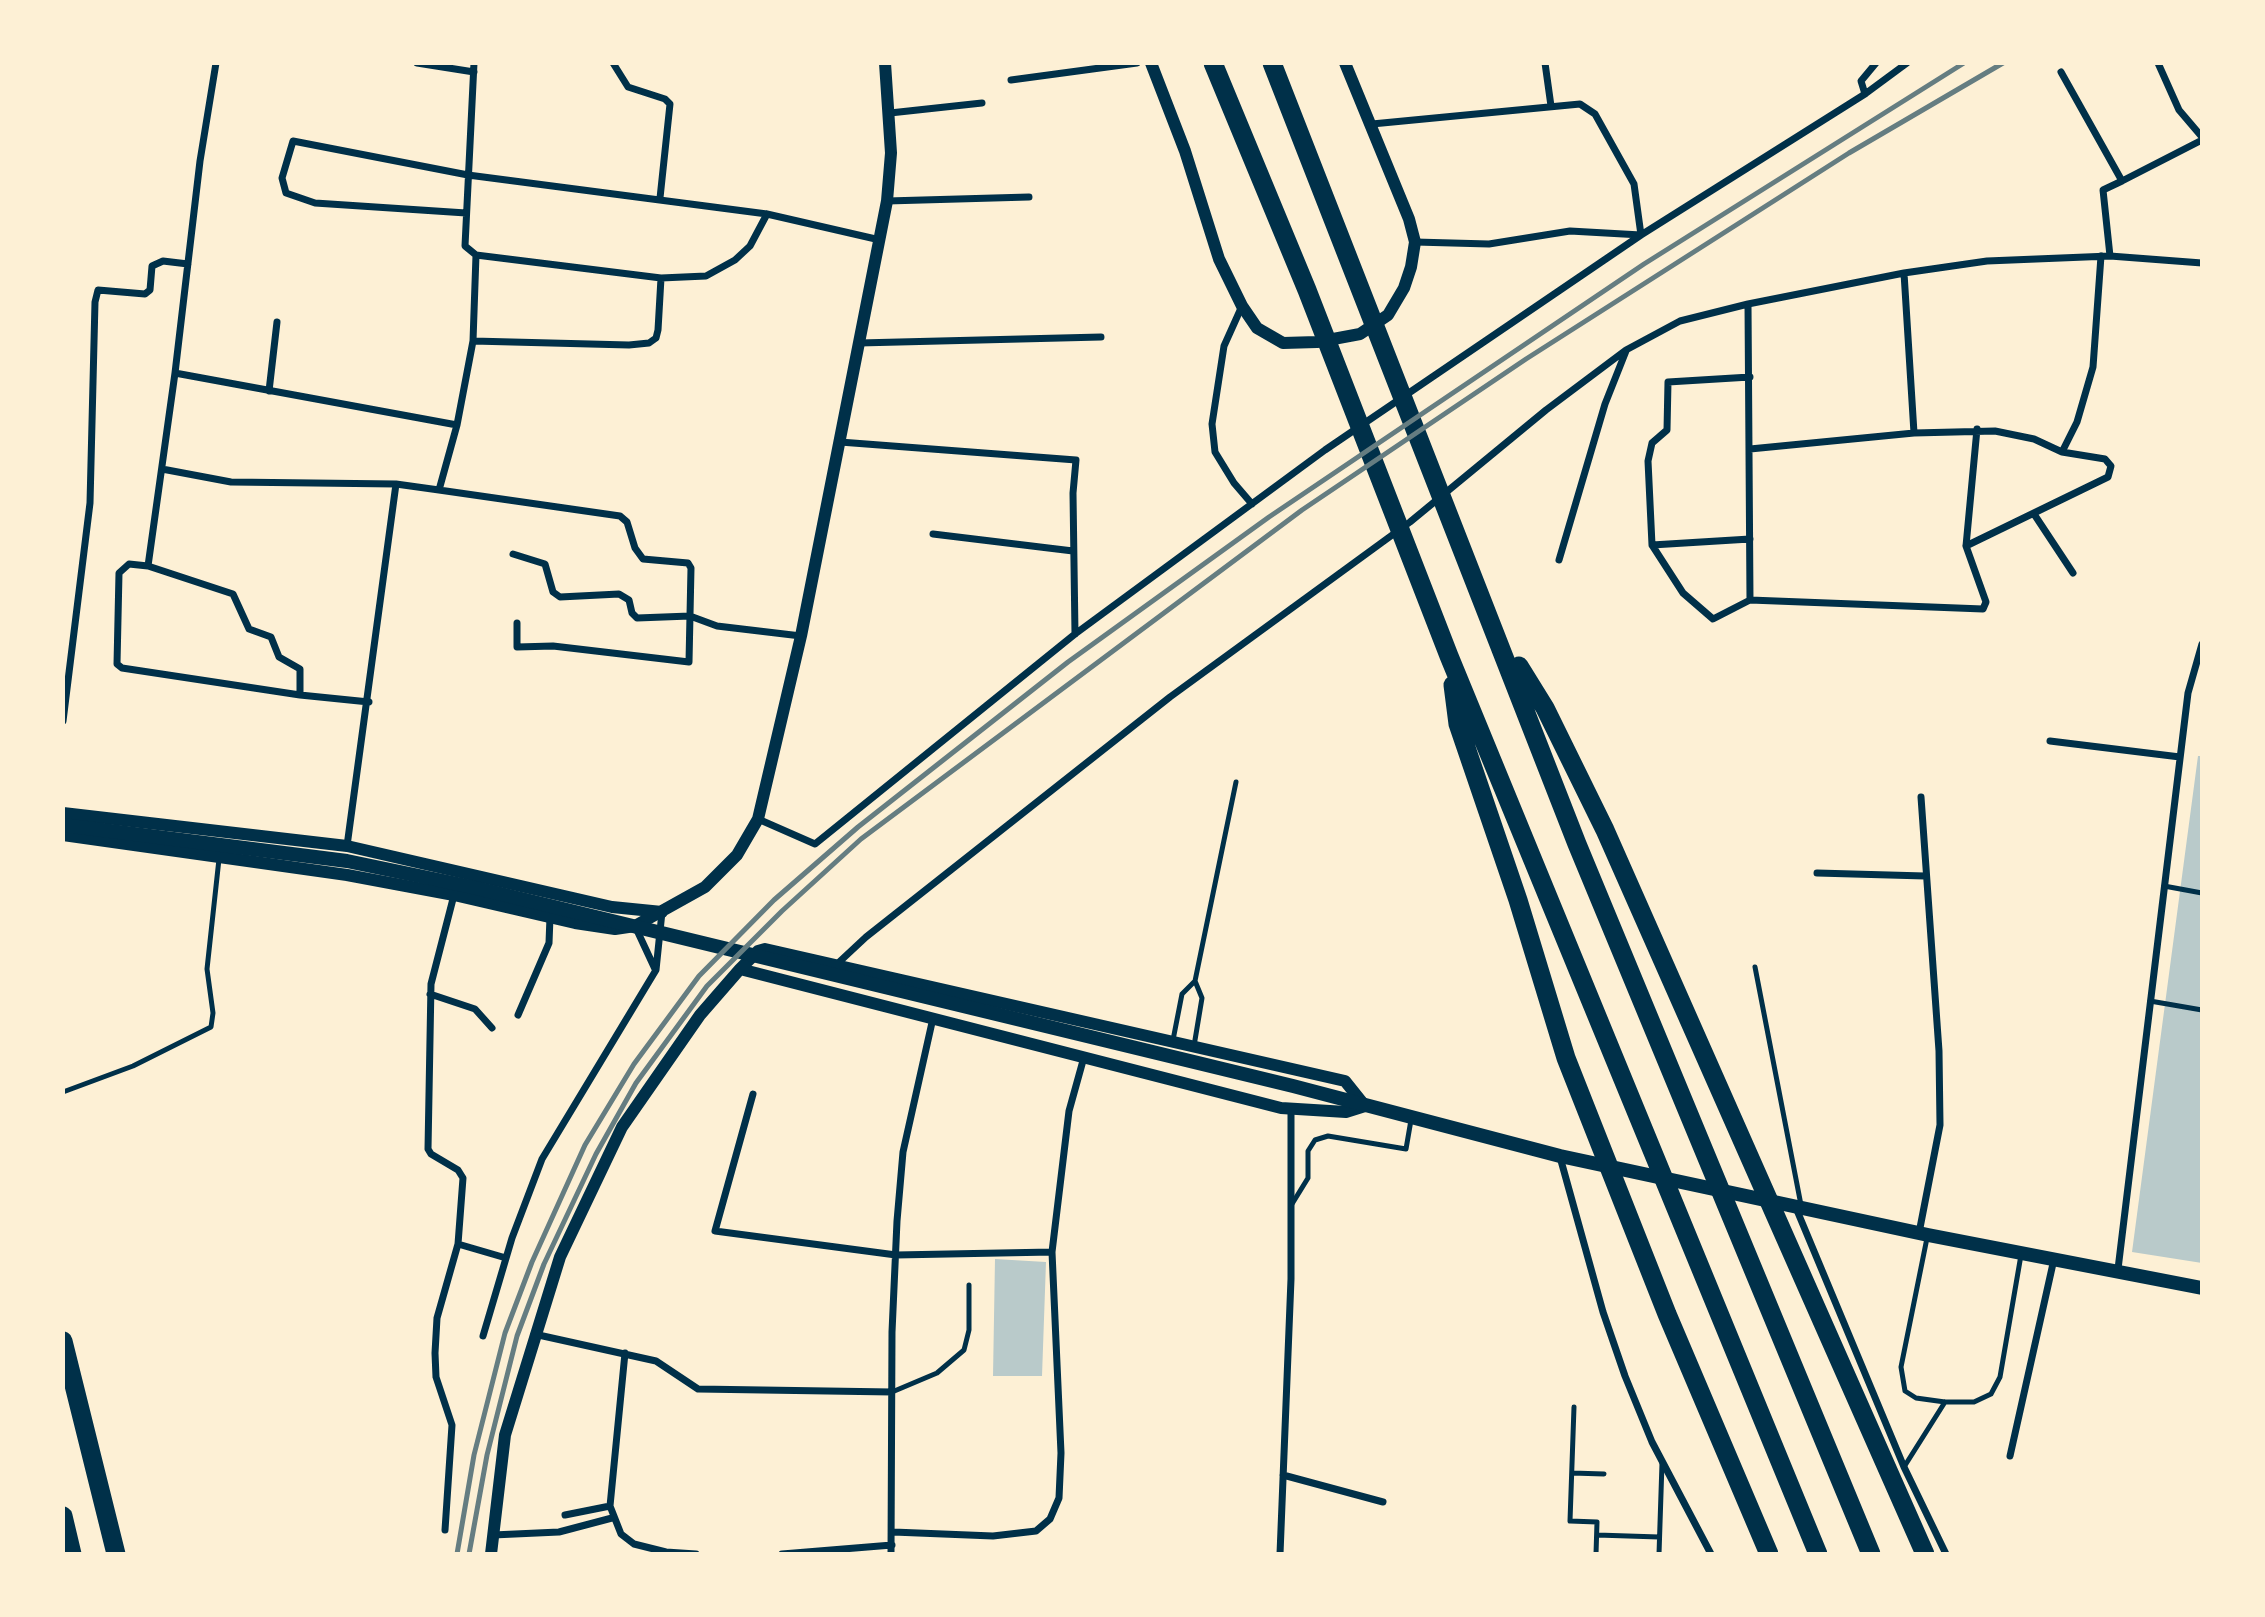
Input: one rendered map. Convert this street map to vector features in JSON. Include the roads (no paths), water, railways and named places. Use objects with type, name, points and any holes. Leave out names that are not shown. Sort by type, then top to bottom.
[{"type":"highway","points":[[1213,63],[1307,290],[1449,656],[1818,1554]]},
{"type":"highway","points":[[1272,63],[1577,844],[1871,1554]]},
{"type":"highway","points":[[1494,626],[1545,708],[1605,830],[1925,1554]]},
{"type":"highway","points":[[1449,656],[1458,724],[1518,900],[1566,1058],[1667,1314],[1769,1554]]},
{"type":"highway","points":[[63,1341],[116,1554]]},
{"type":"highway","points":[[63,1516],[72,1554]]},
{"type":"main road","points":[[63,825],[347,861],[472,887],[1293,1086],[1560,1156],[1923,1234],[2118,1269],[2202,1288]]},
{"type":"street","points":[[148,566],[175,373],[200,161],[216,63]]},
{"type":"street","points":[[416,63],[474,72]]},
{"type":"street","points":[[474,63],[465,246],[476,256],[661,278],[706,276],[735,260],[750,246],[767,214]]},
{"type":"street","points":[[613,63],[628,87],[669,101],[660,198]]},
{"type":"street","points":[[63,835],[220,856],[454,895],[575,923],[615,929],[635,926],[705,887],[737,855],[758,819],[801,636],[887,201],[890,113],[885,63]]},
{"type":"street","points":[[1061,63],[1066,72]]},
{"type":"street","points":[[1011,80],[1137,63]]},
{"type":"street","points":[[1151,63],[1185,151],[1219,258],[1256,328],[1283,342],[1317,342],[1360,334],[1388,315],[1399,297],[1411,267],[1415,243],[1372,124],[1345,63]]},
{"type":"street","points":[[1545,63],[1551,106]]},
{"type":"street","points":[[1865,94],[1861,81],[1876,63]]},
{"type":"street","points":[[758,819],[815,844],[1075,634],[1325,450],[1641,235],[1865,94],[1908,63]]},
{"type":"street","points":[[2110,256],[2102,195],[2106,187],[2202,138],[2179,110],[2158,63]]},
{"type":"street","points":[[2062,72],[2122,181]]},
{"type":"street","points":[[890,113],[982,103]]},
{"type":"street","points":[[1372,124],[1580,104],[1595,114],[1634,184],[1641,235]]},
{"type":"street","points":[[466,213],[315,203],[292,196],[282,186],[282,178],[293,141],[468,175],[767,214],[880,240]]},
{"type":"street","points":[[887,201],[1028,197]]},
{"type":"street","points":[[1415,243],[1489,244],[1570,231],[1641,235]]},
{"type":"street","points":[[439,490],[457,425],[473,341],[476,256]]},
{"type":"street","points":[[2062,452],[2077,422],[2093,367],[2101,256]]},
{"type":"street","points":[[836,965],[866,937],[1170,697],[1410,522],[1546,410],[1626,350],[1680,321],[1748,304],[1904,273],[1987,261],[2110,256],[2202,263]]},
{"type":"street","points":[[63,721],[90,503],[95,302],[98,290],[145,294],[150,290],[152,266],[163,261],[188,264]]},
{"type":"street","points":[[1904,273],[1914,433]]},
{"type":"street","points":[[473,341],[629,345],[649,343],[656,338],[659,330],[661,278]]},
{"type":"street","points":[[1748,304],[1750,600]]},
{"type":"street","points":[[1242,306],[1224,346],[1212,424],[1215,452],[1234,483],[1252,504]]},
{"type":"street","points":[[269,391],[277,322]]},
{"type":"street","points":[[859,343],[1101,337]]},
{"type":"street","points":[[1559,560],[1605,404],[1626,350]]},
{"type":"street","points":[[175,373],[457,425]]},
{"type":"street","points":[[1750,377],[1672,380],[1667,384],[1667,430],[1652,443],[1648,453],[1652,545],[1683,593],[1706,616],[1721,617],[1750,600],[1978,610],[1986,606],[1966,545],[1977,429]]},
{"type":"street","points":[[1750,449],[1977,429],[2034,439],[2062,452],[2105,459],[2111,466],[2108,477],[1966,545]]},
{"type":"street","points":[[839,442],[1076,460],[1073,551],[1075,634]]},
{"type":"street","points":[[162,469],[231,482],[396,484],[620,516],[627,522],[635,548],[643,559],[690,565],[689,662],[553,646],[517,647],[517,623]]},
{"type":"street","points":[[347,846],[369,702],[396,484]]},
{"type":"street","points":[[2034,514],[2073,573]]},
{"type":"street","points":[[933,534],[1073,551]]},
{"type":"street","points":[[1652,545],[1750,539]]},
{"type":"street","points":[[513,554],[545,564],[553,592],[560,597],[619,594],[629,600],[632,613],[638,618],[690,616],[717,626],[801,636]]},
{"type":"street","points":[[300,695],[299,668],[279,657],[271,638],[249,629],[236,597],[229,590],[148,566],[129,564],[120,573],[119,666],[300,695],[369,702]]},
{"type":"street","points":[[2118,1269],[2188,693],[2202,644]]},
{"type":"street","points":[[2050,741],[2180,757]]},
{"type":"street","points":[[1921,797],[1939,1051],[1940,1125],[1923,1234]]},
{"type":"street","points":[[63,813],[347,846],[575,899],[636,911],[662,912]]},
{"type":"street","points":[[1817,873],[1925,876]]},
{"type":"street","points":[[550,917],[560,911],[561,900],[558,894]]},
{"type":"street","points":[[445,1530],[452,1425],[436,1377],[435,1353],[437,1318],[458,1244],[463,1178],[458,1170],[430,1154],[428,1150],[430,993],[454,895]]},
{"type":"street","points":[[575,899],[568,914],[575,923]]},
{"type":"street","points":[[483,1336],[506,1258],[554,1135],[656,970],[662,912]]},
{"type":"street","points":[[518,1015],[549,943],[550,917]]},
{"type":"street","points":[[635,926],[656,970]]},
{"type":"street","points":[[491,1554],[505,1435],[534,1334],[560,1257],[622,1127],[700,1015],[740,969],[758,951],[765,948],[1172,1044],[1345,1081],[1365,1106],[1346,1112],[1291,1109],[740,969]]},
{"type":"street","points":[[880,1005],[874,996],[874,989],[880,979],[887,976]]},
{"type":"street","points":[[430,993],[475,1009],[492,1028]]},
{"type":"street","points":[[782,1554],[892,1550],[892,1392],[902,1152],[933,1018]]},
{"type":"street","points":[[893,1532],[1017,1535],[1036,1531],[1050,1519],[1061,1483],[1052,1252],[1069,1111],[1084,1058]]},
{"type":"street","points":[[753,1094],[715,1231],[896,1255],[1052,1252]]},
{"type":"street","points":[[1280,1554],[1291,1206],[1291,1109]]},
{"type":"street","points":[[1560,1156],[1616,1351],[1662,1461],[1711,1554]]},
{"type":"street","points":[[1798,1206],[1904,1467],[1946,1554]]},
{"type":"street","points":[[458,1244],[506,1258]]},
{"type":"street","points":[[2010,1456],[2054,1259]]},
{"type":"street","points":[[534,1334],[656,1361],[698,1389],[892,1392]]},
{"type":"street","points":[[625,1353],[610,1506],[612,1518],[621,1534],[634,1544],[666,1552],[696,1554]]},
{"type":"street","points":[[1283,1475],[1383,1502]]},
{"type":"street","points":[[565,1515],[610,1506]]},
{"type":"street","points":[[493,1535],[559,1532],[612,1518]]},
{"type":"lane","points":[[1172,1044],[1182,994],[1195,981],[1236,782]]},
{"type":"lane","points":[[63,1092],[132,1066],[211,1027],[213,1013],[207,969],[220,856]]},
{"type":"lane","points":[[2164,886],[2202,893]]},
{"type":"lane","points":[[1755,967],[1798,1206]]},
{"type":"lane","points":[[1193,1048],[1202,998],[1195,981]]},
{"type":"lane","points":[[2150,1001],[2202,1010]]},
{"type":"lane","points":[[1291,1206],[1307,1181],[1308,1151],[1315,1140],[1328,1136],[1406,1149],[1412,1117]]},
{"type":"lane","points":[[1923,1234],[1901,1367],[1905,1391],[1916,1398],[1974,1402],[1992,1394],[2000,1377],[2022,1253]]},
{"type":"lane","points":[[892,1392],[937,1373],[964,1350],[970,1329],[969,1285]]},
{"type":"lane","points":[[1904,1467],[1945,1402]]},
{"type":"lane","points":[[1570,1531],[1574,1407]]},
{"type":"lane","points":[[1659,1554],[1662,1461]]},
{"type":"lane","points":[[1572,1473],[1604,1474]]},
{"type":"lane","points":[[1570,1521],[1597,1522],[1597,1554]]},
{"type":"lane","points":[[1597,1535],[1659,1537]]},
{"type":"railway","points":[[457,1554],[474,1455],[505,1333],[532,1262],[585,1145],[634,1064],[699,976],[774,900],[858,827],[1068,662],[1269,517],[1644,264],[1964,63]]},
{"type":"railway","points":[[469,1554],[487,1455],[517,1336],[544,1264],[596,1154],[636,1083],[707,986],[782,911],[861,839],[1302,510],[1526,359],[1849,153],[2003,63]]}]
